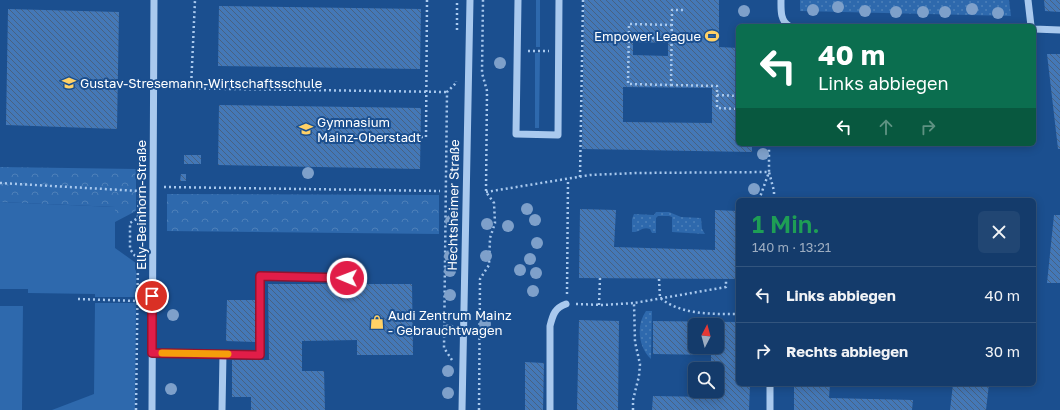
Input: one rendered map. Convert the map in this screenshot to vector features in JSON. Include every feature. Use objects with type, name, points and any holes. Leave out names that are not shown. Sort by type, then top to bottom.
[{"type":"street","name":"Elly-Beinhorn-Straße","points":[[152,410],[154,0]]},
{"type":"street","name":"Hechtsheimer Straße","points":[[462,410],[470,0]]},
{"type":"street","points":[[518,0],[516,134],[558,135],[559,0]]},
{"type":"street","points":[[781,0],[782,17],[787,24]]},
{"type":"street","points":[[1028,0],[1031,24]]},
{"type":"street","points":[[1036,29],[1060,30]]},
{"type":"street","points":[[152,353],[260,355],[260,276],[347,278]]},
{"type":"street","points":[[550,410],[550,326],[553,314],[558,306],[566,304]]},
{"type":"street","points":[[222,410],[223,354]]},
{"type":"street","points":[[770,386],[770,410]]},
{"type":"path","points":[[191,88],[195,0]]},
{"type":"path","points":[[421,137],[426,137],[427,0]]},
{"type":"path","points":[[457,0],[457,38]]},
{"type":"path","points":[[478,410],[480,279],[489,265],[490,238],[495,223],[494,202],[486,192],[487,91],[482,73],[483,0]]},
{"type":"path","points":[[580,176],[583,0]]},
{"type":"path","points":[[671,85],[672,10],[684,10]]},
{"type":"path","points":[[672,25],[629,24],[628,84],[717,86],[717,108],[736,109]]},
{"type":"path","points":[[629,38],[648,38]]},
{"type":"path","points":[[652,38],[672,38]]},
{"type":"path","points":[[532,51],[539,51]]},
{"type":"path","points":[[453,362],[444,348],[447,92],[456,83],[456,75]]},
{"type":"path","points":[[154,88],[447,92]]},
{"type":"path","points":[[717,95],[736,96]]},
{"type":"path","points":[[760,198],[768,172],[769,146]]},
{"type":"path","points":[[486,192],[590,175],[636,173],[768,172]]},
{"type":"path","points":[[768,172],[774,191],[774,198]]},
{"type":"path","points":[[568,179],[566,304],[599,305],[634,303],[726,287],[726,279]]},
{"type":"path","points":[[0,183],[139,191],[153,187],[440,191]]},
{"type":"path","points":[[136,410],[138,260],[130,249],[130,223],[138,218],[139,191]]},
{"type":"path","points":[[599,305],[600,278]]},
{"type":"path","points":[[659,279],[660,298]]},
{"type":"path","points":[[660,298],[676,307],[693,312],[736,314]]},
{"type":"path","points":[[78,299],[138,301]]},
{"type":"path","points":[[633,410],[633,400],[639,376],[640,364],[634,342],[634,303]]},
{"type":"green space","points":[[536,0],[540,0],[540,47],[536,47]]},
{"type":"green space","points":[[800,0],[1009,0],[1011,16],[800,11]]},
{"type":"green space","points":[[535,53],[540,53],[539,128],[535,128]]},
{"type":"green space","points":[[0,167],[136,169],[136,211],[115,222],[115,207],[0,202]]},
{"type":"green space","points":[[167,194],[439,195],[439,234],[167,231]]},
{"type":"green space","points":[[0,202],[115,207],[115,248],[136,263],[136,297],[95,297],[95,294],[28,293],[28,289],[0,289]]},
{"type":"green space","points":[[656,212],[669,212],[681,217],[701,218],[702,229],[705,234],[672,232],[672,217],[669,216],[658,216],[656,218],[656,233],[652,233],[650,229],[647,228],[637,232],[632,232],[632,219],[634,214],[654,215]]},
{"type":"green space","points":[[95,303],[136,303],[135,410],[52,410],[94,394]]},
{"type":"green space","points":[[0,306],[23,306],[22,410],[0,410]]},
{"type":"green space","points":[[646,311],[652,311],[651,359],[643,348],[640,336],[641,323]]},
{"type":"building","points":[[584,0],[719,0],[719,47],[736,48],[736,146],[752,146],[752,152],[582,149]],"holes":[[[633,42],[668,43],[668,56],[633,55]],[[623,87],[712,88],[712,123],[623,122]]]},
{"type":"building","points":[[1044,0],[1060,0],[1060,12],[1045,11]]},
{"type":"building","points":[[219,6],[421,9],[420,69],[218,66]]},
{"type":"building","points":[[8,9],[119,12],[117,129],[6,125]]},
{"type":"building","points":[[1047,54],[1060,54],[1060,149],[1058,149]]},
{"type":"building","points":[[219,105],[421,108],[420,169],[218,165]]},
{"type":"building","points":[[184,155],[201,155],[201,164],[184,164]]},
{"type":"building","points":[[181,174],[186,174],[186,181],[180,181]]},
{"type":"building","points":[[580,209],[616,210],[614,247],[715,250],[715,210],[736,211],[736,279],[579,278]]},
{"type":"building","points":[[1054,215],[1060,215],[1060,283],[1047,283]]},
{"type":"building","points":[[268,284],[412,284],[413,355],[357,355],[357,340],[302,341],[302,371],[324,371],[325,410],[251,410],[251,397],[232,397],[232,360],[269,360]]},
{"type":"building","points":[[227,300],[255,300],[255,342],[226,341]]},
{"type":"building","points":[[579,320],[619,321],[618,410],[577,410]]},
{"type":"building","points":[[653,321],[688,321],[688,354],[724,354],[724,322],[736,322],[736,386],[750,386],[749,410],[652,410],[653,396],[724,398],[724,362],[711,362],[711,355],[653,354]]},
{"type":"building","points":[[525,362],[544,363],[543,410],[525,410]]},
{"type":"building","points":[[794,386],[830,386],[829,398],[913,400],[912,410],[794,410]]},
{"type":"building","points":[[953,386],[989,386],[986,410],[950,410]]},
{"type":"slow traffic","points":[[162,353],[228,354]]},
{"type":"place","name":"Empower League","points":[[712,36]]},
{"type":"place","name":"Gustav-Stresemann-Wirtschaftsschule","points":[[69,83]]},
{"type":"place","name":"Gymnasium Mainz-Oberstadt","points":[[306,129]]},
{"type":"place","name":"Audi Zentrum Mainz - Gebrauchtwagen","points":[[377,322]]},
{"type":"route","points":[[152,296],[152,353],[260,355],[260,276],[347,278]]}]
